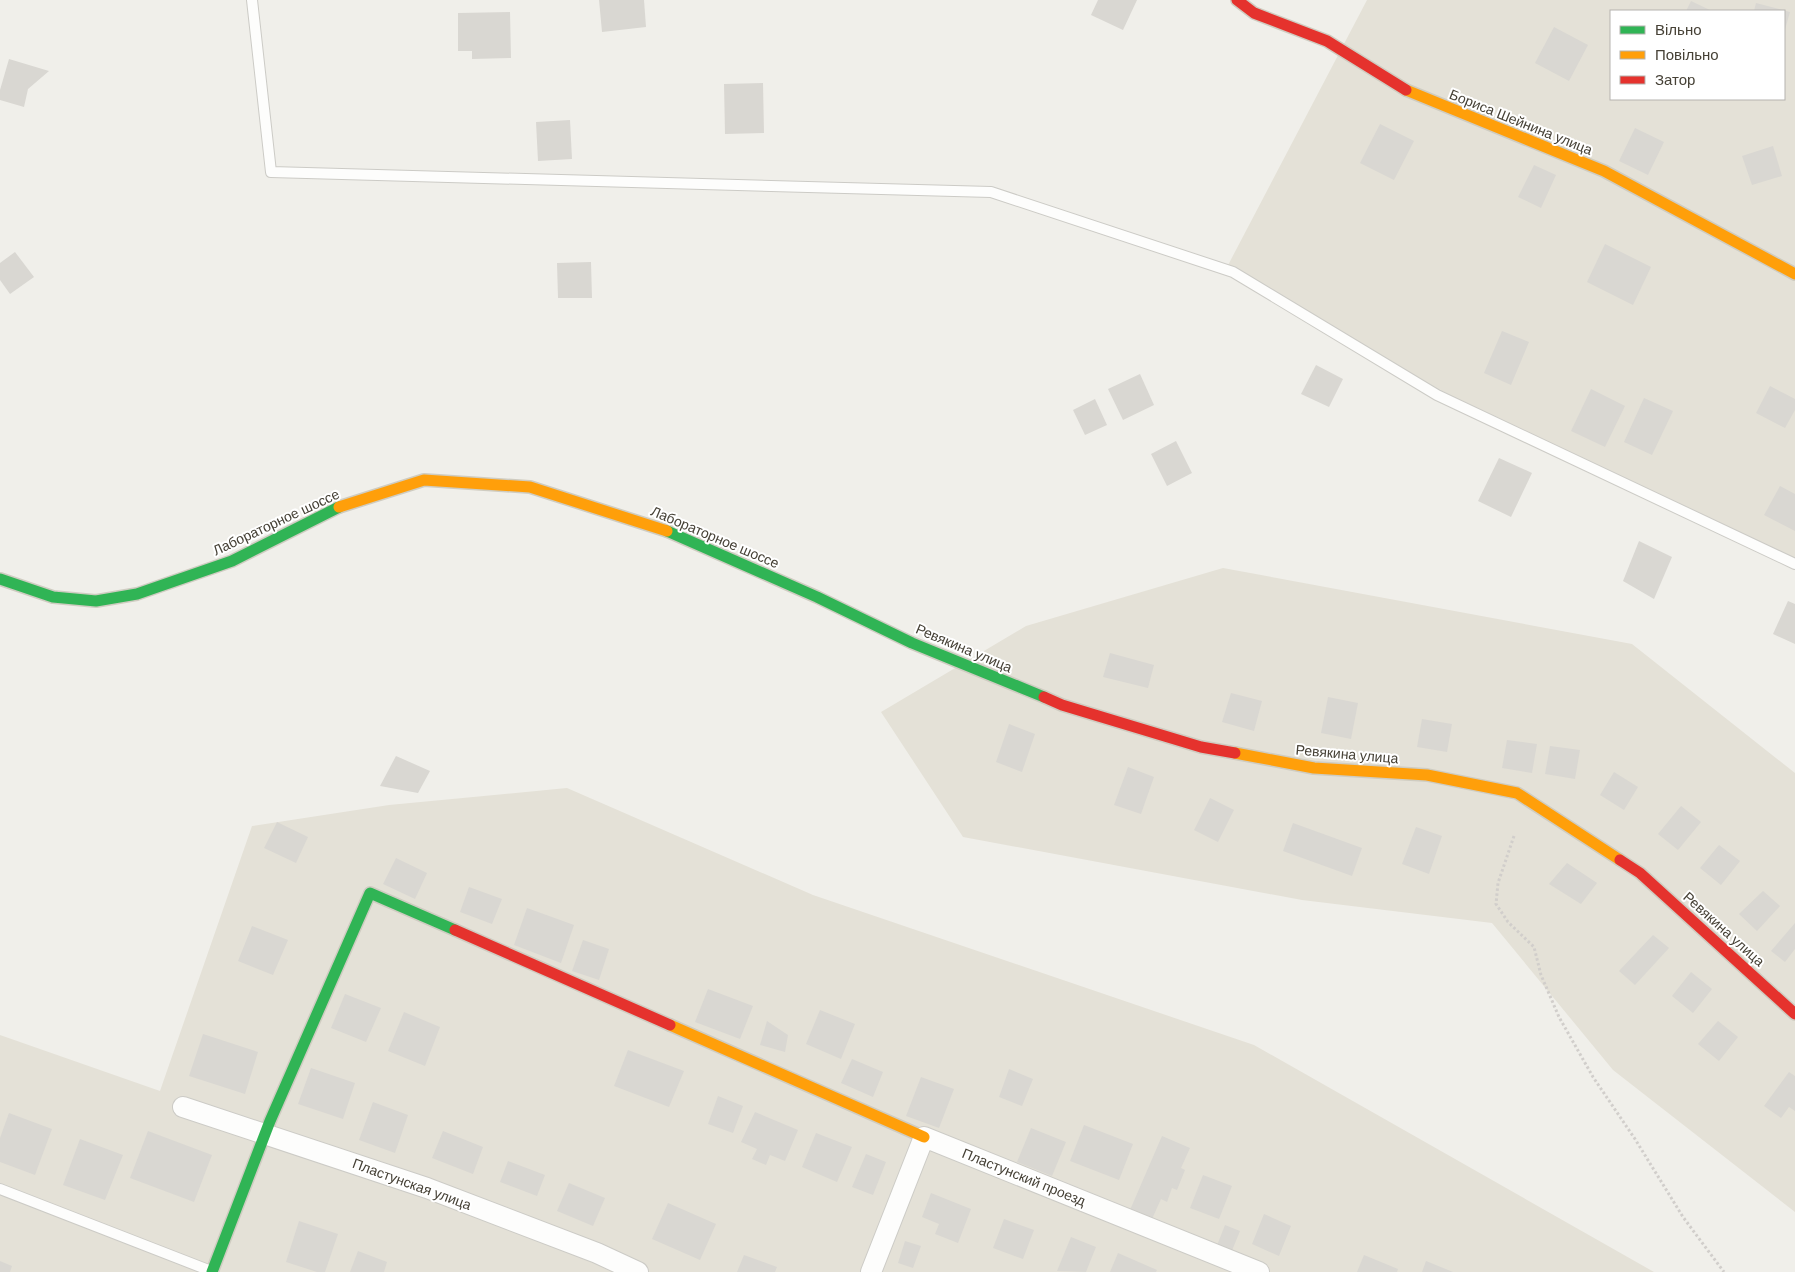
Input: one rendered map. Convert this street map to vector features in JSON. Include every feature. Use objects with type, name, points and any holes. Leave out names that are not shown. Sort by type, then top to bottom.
[{"type":"main road","name":"Бориса Шейнина улица","points":[[1237,0],[1254,13],[1327,42],[1402,89],[1604,171],[1795,274]]},
{"type":"main road","name":"Лабораторное шоссе","points":[[0,579],[53,597],[96,601],[137,594],[232,561],[339,507],[424,480],[530,487],[671,532],[817,597]]},
{"type":"main road","name":"Ревякина улица","points":[[817,597],[912,643],[1062,704],[1201,747],[1314,768],[1427,775],[1518,793],[1640,873],[1795,1014]]},
{"type":"main road","points":[[213,1272],[265,1134],[370,893],[924,1137]]},
{"type":"street","name":"Пластунская улица","points":[[183,1107],[427,1188],[598,1253],[638,1272]]},
{"type":"street","points":[[871,1272],[924,1137]]},
{"type":"street","name":"Пластунский проезд","points":[[924,1137],[1259,1272]]},
{"type":"lane","points":[[252,0],[271,172],[991,192],[1233,272],[1437,395],[1795,564]]},
{"type":"lane","points":[[0,1189],[213,1272]]},
{"type":"path","points":[[1514,836],[1498,883],[1496,904],[1508,922],[1534,947],[1541,975],[1559,1017],[1593,1077],[1635,1139],[1683,1217],[1724,1272]]},
{"type":"shaded area","points":[[1367,0],[1795,0],[1795,564],[1430,390],[1226,269]]},
{"type":"shaded area","points":[[1223,568],[1632,644],[1795,773],[1795,1212],[1613,1070],[1492,923],[1302,900],[963,837],[881,712],[1026,626]]},
{"type":"shaded area","points":[[567,788],[813,895],[1254,1045],[1654,1272],[0,1272],[0,1035],[160,1091],[252,826],[389,805]]},
{"type":"building","points":[[599,0],[644,0],[646,27],[602,32]]},
{"type":"building","points":[[1098,0],[1137,0],[1123,30],[1091,15]]},
{"type":"building","points":[[1691,1],[1710,10],[1686,10]]},
{"type":"building","points":[[1756,3],[1782,10],[1754,10]]},
{"type":"building","points":[[1785,11],[1790,12],[1785,30]]},
{"type":"building","points":[[510,12],[511,58],[472,59],[472,51],[458,51],[458,13]]},
{"type":"building","points":[[1554,27],[1588,45],[1569,81],[1535,63]]},
{"type":"building","points":[[9,59],[49,71],[28,89],[24,107],[0,100],[0,90]]},
{"type":"building","points":[[763,83],[764,133],[725,134],[724,84]]},
{"type":"building","points":[[570,120],[572,159],[538,161],[536,122]]},
{"type":"building","points":[[1380,124],[1414,141],[1394,180],[1360,163]]},
{"type":"building","points":[[1635,128],[1664,142],[1648,175],[1619,161]]},
{"type":"building","points":[[1773,146],[1782,176],[1752,185],[1742,156]]},
{"type":"building","points":[[1534,165],[1556,175],[1541,208],[1518,197]]},
{"type":"building","points":[[1605,244],[1651,267],[1633,305],[1587,282]]},
{"type":"building","points":[[15,252],[34,277],[10,294],[0,280],[0,263]]},
{"type":"building","points":[[591,262],[592,298],[558,298],[557,263]]},
{"type":"building","points":[[1502,331],[1529,342],[1511,385],[1484,373]]},
{"type":"building","points":[[1316,365],[1343,379],[1329,407],[1301,394]]},
{"type":"building","points":[[1140,374],[1154,405],[1123,420],[1108,389]]},
{"type":"building","points":[[1770,386],[1795,399],[1795,410],[1785,428],[1756,413]]},
{"type":"building","points":[[1591,389],[1625,406],[1605,447],[1571,431]]},
{"type":"building","points":[[1644,398],[1673,411],[1652,455],[1624,442]]},
{"type":"building","points":[[1095,399],[1107,425],[1085,435],[1073,410]]},
{"type":"building","points":[[1176,441],[1192,473],[1167,486],[1151,454]]},
{"type":"building","points":[[1499,458],[1532,473],[1511,517],[1478,501]]},
{"type":"building","points":[[1780,486],[1795,494],[1795,531],[1764,515]]},
{"type":"building","points":[[1639,541],[1672,557],[1654,599],[1623,581]]},
{"type":"building","points":[[1788,601],[1795,604],[1795,644],[1773,634]]},
{"type":"building","points":[[1110,653],[1154,665],[1148,688],[1103,677]]},
{"type":"building","points":[[1231,693],[1262,701],[1254,731],[1222,722]]},
{"type":"building","points":[[1328,697],[1358,703],[1351,739],[1321,733]]},
{"type":"building","points":[[1422,719],[1452,724],[1447,752],[1417,747]]},
{"type":"building","points":[[1009,724],[1035,734],[1022,772],[996,762]]},
{"type":"building","points":[[1507,740],[1537,744],[1532,773],[1502,768]]},
{"type":"building","points":[[1550,746],[1580,750],[1575,779],[1545,774]]},
{"type":"building","points":[[396,756],[430,771],[418,793],[380,786]]},
{"type":"building","points":[[1128,767],[1154,777],[1141,814],[1114,805]]},
{"type":"building","points":[[1614,772],[1638,787],[1624,810],[1600,795]]},
{"type":"building","points":[[1210,798],[1234,810],[1218,842],[1194,830]]},
{"type":"building","points":[[1681,806],[1701,822],[1678,850],[1658,834]]},
{"type":"building","points":[[277,822],[308,837],[296,863],[264,848]]},
{"type":"building","points":[[1293,823],[1362,848],[1352,876],[1283,851]]},
{"type":"building","points":[[1416,827],[1442,836],[1429,874],[1402,864]]},
{"type":"building","points":[[1719,845],[1740,861],[1721,885],[1700,868]]},
{"type":"building","points":[[396,858],[427,873],[415,899],[383,884]]},
{"type":"building","points":[[1567,863],[1597,883],[1581,904],[1549,884]]},
{"type":"building","points":[[469,887],[502,899],[492,924],[460,912]]},
{"type":"building","points":[[1763,891],[1780,906],[1757,931],[1739,914]]},
{"type":"building","points":[[527,908],[574,925],[561,963],[514,945]]},
{"type":"building","points":[[1795,923],[1795,949],[1785,962],[1771,951]]},
{"type":"building","points":[[252,926],[288,940],[273,975],[238,961]]},
{"type":"building","points":[[1653,935],[1669,948],[1635,985],[1619,971]]},
{"type":"building","points":[[583,940],[609,949],[599,980],[572,971]]},
{"type":"building","points":[[1691,972],[1712,989],[1693,1013],[1672,996]]},
{"type":"building","points":[[708,989],[753,1006],[740,1039],[695,1022]]},
{"type":"building","points":[[345,994],[381,1008],[366,1042],[331,1028]]},
{"type":"building","points":[[820,1010],[855,1024],[841,1059],[806,1044]]},
{"type":"building","points":[[404,1012],[440,1027],[425,1066],[388,1051]]},
{"type":"building","points":[[767,1021],[788,1035],[785,1052],[760,1045]]},
{"type":"building","points":[[1718,1021],[1738,1037],[1719,1061],[1698,1044]]},
{"type":"building","points":[[203,1034],[258,1052],[245,1094],[189,1076]]},
{"type":"building","points":[[628,1050],[684,1071],[669,1107],[614,1086]]},
{"type":"building","points":[[852,1059],[883,1072],[873,1097],[841,1083]]},
{"type":"building","points":[[311,1068],[355,1083],[343,1119],[298,1104]]},
{"type":"building","points":[[1009,1069],[1033,1079],[1022,1106],[999,1097]]},
{"type":"building","points":[[1789,1072],[1795,1076],[1795,1111],[1789,1107],[1781,1118],[1764,1106]]},
{"type":"building","points":[[921,1077],[954,1089],[939,1128],[906,1116]]},
{"type":"building","points":[[718,1096],[743,1106],[733,1133],[708,1124]]},
{"type":"building","points":[[373,1102],[408,1115],[395,1153],[359,1140]]},
{"type":"building","points":[[755,1112],[798,1130],[785,1161],[770,1155],[766,1165],[752,1159],[757,1149],[741,1142]]},
{"type":"building","points":[[9,1113],[52,1129],[35,1175],[0,1162],[0,1138]]},
{"type":"building","points":[[1084,1125],[1133,1144],[1119,1180],[1070,1161]]},
{"type":"building","points":[[1031,1128],[1066,1142],[1052,1176],[1017,1162]]},
{"type":"building","points":[[148,1131],[212,1155],[194,1202],[130,1178]]},
{"type":"building","points":[[443,1131],[483,1147],[473,1174],[432,1158]]},
{"type":"building","points":[[816,1133],[852,1147],[837,1182],[802,1167]]},
{"type":"building","points":[[1162,1136],[1190,1148],[1181,1168],[1185,1170],[1177,1190],[1172,1188],[1167,1202],[1161,1199],[1152,1219],[1130,1210]]},
{"type":"building","points":[[80,1139],[123,1155],[105,1200],[63,1185]]},
{"type":"building","points":[[866,1154],[886,1162],[873,1195],[852,1187]]},
{"type":"building","points":[[508,1161],[545,1175],[537,1196],[500,1182]]},
{"type":"building","points":[[1203,1175],[1232,1186],[1219,1219],[1190,1208]]},
{"type":"building","points":[[569,1183],[605,1198],[593,1226],[557,1211]]},
{"type":"building","points":[[931,1193],[971,1209],[958,1243],[935,1234],[939,1224],[922,1217]]},
{"type":"building","points":[[668,1203],[716,1224],[700,1260],[652,1239]]},
{"type":"building","points":[[1264,1214],[1291,1226],[1279,1256],[1252,1244]]},
{"type":"building","points":[[1004,1219],[1034,1230],[1023,1259],[993,1248]]},
{"type":"building","points":[[299,1221],[338,1234],[325,1272],[317,1272],[286,1262]]},
{"type":"building","points":[[1225,1225],[1240,1231],[1231,1253],[1216,1248]]},
{"type":"building","points":[[1071,1237],[1096,1247],[1086,1272],[1057,1271]]},
{"type":"building","points":[[905,1241],[921,1246],[913,1268],[898,1263]]},
{"type":"building","points":[[358,1251],[387,1262],[384,1272],[350,1272]]},
{"type":"building","points":[[1118,1253],[1157,1270],[1156,1272],[1110,1272]]},
{"type":"building","points":[[744,1255],[777,1267],[775,1272],[737,1272]]},
{"type":"building","points":[[1364,1255],[1398,1269],[1397,1272],[1357,1272]]},
{"type":"building","points":[[0,1261],[12,1266],[10,1272],[0,1272]]},
{"type":"building","points":[[1426,1261],[1453,1272],[1422,1272]]},
{"type":"traffic: fast","points":[[0,579],[53,597],[96,601],[137,594],[232,561],[339,507]]},
{"type":"traffic: fast","points":[[667,531],[817,597],[912,643],[1044,697]]},
{"type":"traffic: fast","points":[[212,1272],[270,1121],[370,893],[455,930]]},
{"type":"traffic: slow","points":[[1406,90],[1604,171],[1795,274]]},
{"type":"traffic: slow","points":[[339,507],[424,480],[530,487],[667,531]]},
{"type":"traffic: slow","points":[[1235,753],[1314,768],[1427,775],[1517,793],[1620,860]]},
{"type":"traffic: slow","points":[[670,1025],[924,1137]]},
{"type":"traffic: jam","points":[[1237,0],[1254,13],[1327,41],[1406,90]]},
{"type":"traffic: jam","points":[[1044,697],[1062,705],[1201,747],[1235,753]]},
{"type":"traffic: jam","points":[[1620,860],[1640,873],[1795,1014]]},
{"type":"traffic: jam","points":[[455,930],[670,1025]]}]
